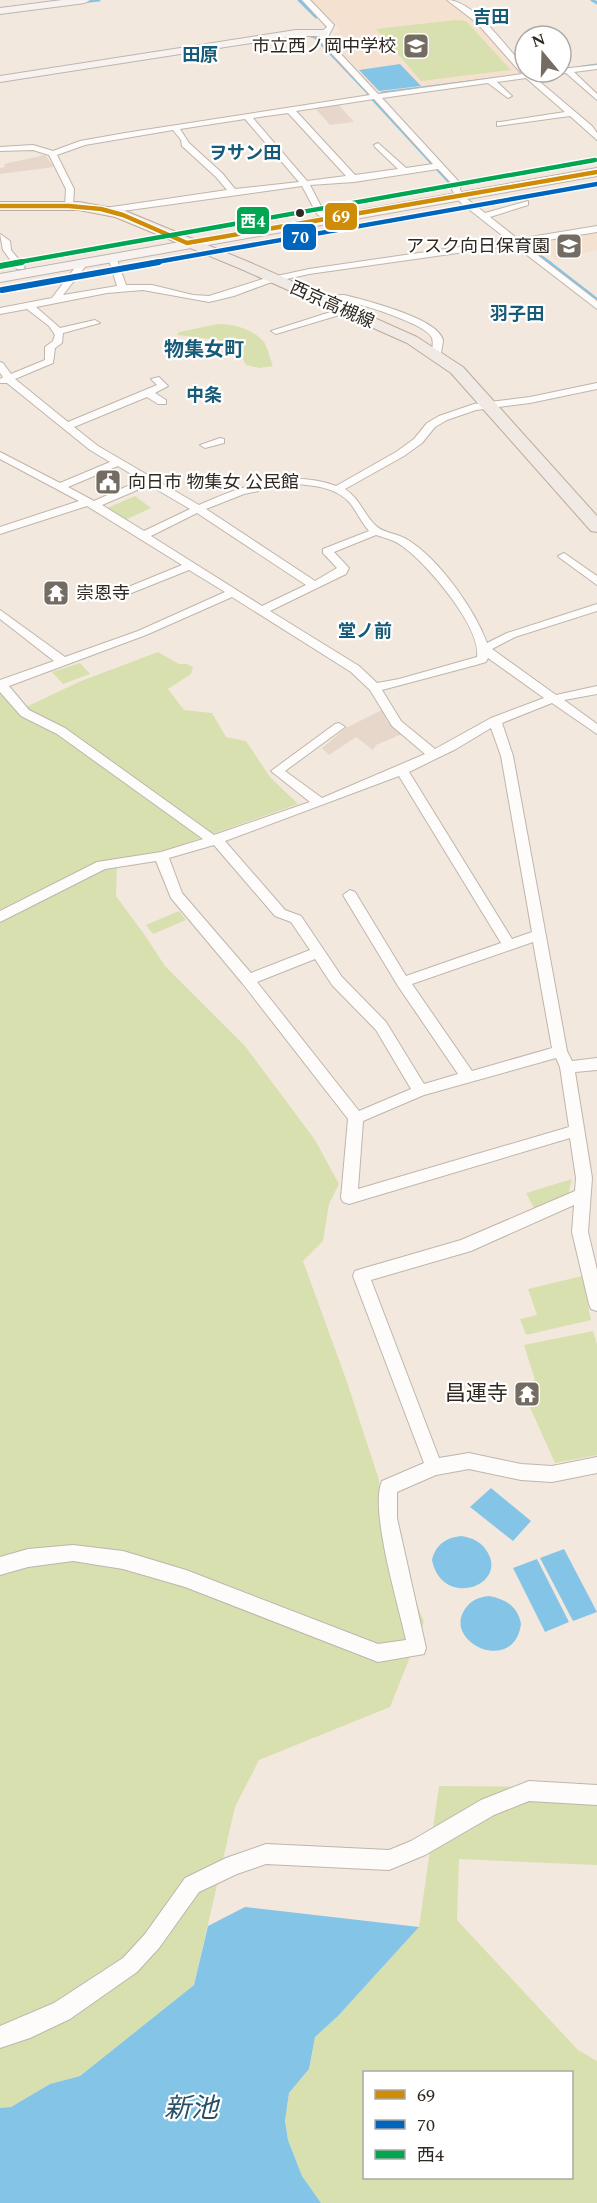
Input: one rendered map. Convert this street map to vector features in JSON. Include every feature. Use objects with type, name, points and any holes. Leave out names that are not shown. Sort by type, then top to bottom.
[{"type":"main road","points":[[0,11],[85,0]]},
{"type":"main road","points":[[0,79],[296,33],[324,33]]},
{"type":"main road","points":[[0,271],[458,193],[597,165]]},
{"type":"main road","points":[[0,279],[321,213],[597,172]]},
{"type":"main road","name":"西京高槻線","points":[[0,206],[69,206],[108,210],[274,279],[412,340],[457,370],[597,527]]},
{"type":"street","points":[[306,0],[331,27],[324,33],[323,39],[372,97],[458,186],[458,193],[597,306]]},
{"type":"street","points":[[451,0],[480,21],[513,59]]},
{"type":"street","points":[[573,70],[597,67]]},
{"type":"street","points":[[573,76],[597,98]]},
{"type":"street","points":[[52,154],[83,143],[372,97],[513,78]]},
{"type":"street","points":[[491,81],[508,96]]},
{"type":"street","points":[[538,84],[573,113],[597,138]]},
{"type":"street","points":[[290,110],[354,178]]},
{"type":"street","points":[[500,124],[573,113]]},
{"type":"street","points":[[248,117],[305,184],[321,213]]},
{"type":"street","points":[[175,128],[185,140],[185,144],[219,175],[232,191]]},
{"type":"street","points":[[0,149],[29,146],[47,150],[52,154],[70,189],[69,206]]},
{"type":"street","points":[[378,146],[404,171]]},
{"type":"street","points":[[108,210],[232,191],[305,184],[439,166]]},
{"type":"street","points":[[484,216],[525,203]]},
{"type":"street","points":[[0,311],[56,298],[123,289],[161,288],[195,298],[212,299],[274,279],[387,258],[517,243],[597,229]]},
{"type":"street","points":[[0,237],[6,241],[7,250],[20,267]]},
{"type":"street","points":[[112,257],[123,289]]},
{"type":"street","points":[[56,298],[83,263]]},
{"type":"street","points":[[316,299],[344,298],[411,319],[434,333],[438,340],[436,354]]},
{"type":"street","points":[[29,306],[59,331]]},
{"type":"street","points":[[276,332],[343,311]]},
{"type":"street","points":[[59,331],[95,323]]},
{"type":"street","points":[[4,381],[50,361],[50,347],[57,343],[59,331]]},
{"type":"street","points":[[0,365],[4,381],[69,425],[94,448],[198,509],[313,584]]},
{"type":"street","points":[[69,425],[163,386],[156,379]]},
{"type":"street","points":[[338,489],[400,454],[418,441],[431,425],[443,418],[488,405],[597,386]]},
{"type":"street","points":[[148,393],[162,402]]},
{"type":"street","points":[[205,445],[220,441]]},
{"type":"street","points":[[0,455],[91,504],[355,669],[374,687],[396,723],[434,754]]},
{"type":"street","points":[[59,487],[119,462]]},
{"type":"street","points":[[143,536],[198,509],[259,487],[295,479],[314,481],[338,489],[354,498],[368,524],[377,531],[404,541],[431,568],[455,597],[484,649],[482,659],[460,667],[440,671],[400,685],[374,687]]},
{"type":"street","points":[[0,531],[91,504],[151,480]]},
{"type":"street","points":[[263,610],[342,572],[343,568],[327,551],[377,531]]},
{"type":"street","points":[[564,556],[597,582]]},
{"type":"street","points":[[120,594],[189,566]]},
{"type":"street","points":[[234,592],[141,633],[1,685],[25,713],[61,731],[214,840],[280,913],[296,919],[337,981],[381,1026],[420,1091]]},
{"type":"street","points":[[484,649],[511,635],[597,607]]},
{"type":"street","points":[[0,613],[63,662]]},
{"type":"street","points":[[484,649],[597,730]]},
{"type":"street","points":[[0,917],[102,865],[161,856],[214,840],[402,770],[495,721],[552,699],[597,690]]},
{"type":"street","points":[[495,721],[507,756],[560,1051],[567,1067],[584,1178],[580,1232],[597,1304]]},
{"type":"street","points":[[319,802],[277,771],[339,727]]},
{"type":"street","points":[[402,770],[428,816],[509,945]]},
{"type":"street","points":[[161,856],[176,895],[248,980],[356,1118],[349,1198],[578,1130]]},
{"type":"street","points":[[350,895],[403,982],[468,1077]]},
{"type":"street","points":[[403,982],[539,935]]},
{"type":"street","points":[[248,980],[317,953]]},
{"type":"street","points":[[356,1118],[420,1091],[560,1051]]},
{"type":"street","points":[[567,1067],[597,1064]]},
{"type":"street","points":[[434,1467],[361,1276],[465,1246],[582,1195]]},
{"type":"street","points":[[0,1566],[28,1558],[73,1553],[123,1560],[186,1579],[378,1653],[417,1648],[388,1518],[388,1486],[434,1467],[468,1461],[521,1472],[552,1474],[597,1465]]},
{"type":"street","points":[[0,2037],[22,2030],[62,2011],[130,1965],[152,1941],[192,1885],[232,1865],[266,1854],[389,1860],[418,1848],[488,1807],[529,1791],[597,1795]]},
{"type":"shaded area","name":"市立西ノ岡中学校","points":[[310,0],[448,0],[473,19],[513,65],[513,76],[379,93],[328,37],[340,30]]},
{"type":"shaded area","points":[[339,105],[354,122],[330,125],[315,108]]},
{"type":"shaded area","points":[[45,155],[54,167],[0,174],[0,168],[5,167],[4,164]]},
{"type":"shaded area","name":"アスク向日保育園","points":[[597,232],[597,250],[556,260],[537,243]]},
{"type":"shaded area","points":[[382,710],[387,721],[402,734],[376,745],[373,750],[356,737],[329,755],[322,748],[346,728]]},
{"type":"green space","points":[[455,20],[466,21],[511,70],[421,81],[376,29]]},
{"type":"green space","points":[[218,324],[243,328],[260,337],[273,366],[260,368],[246,365],[235,342],[177,335],[179,332]]},
{"type":"green space","points":[[135,496],[151,508],[125,520],[107,508]]},
{"type":"green space","points":[[158,652],[179,664],[193,667],[191,674],[168,689],[184,710],[212,713],[226,737],[246,741],[270,777],[298,804],[158,853],[117,864],[116,896],[165,966],[245,1046],[315,1140],[339,1184],[329,1204],[323,1241],[303,1261],[347,1382],[379,1480],[380,1517],[424,1622],[390,1707],[259,1760],[235,1807],[194,1985],[80,2076],[50,2084],[11,2107],[0,2108],[0,688],[28,706],[81,681]]},
{"type":"green space","points":[[80,663],[90,674],[63,684],[52,672]]},
{"type":"green space","points":[[179,911],[186,920],[153,934],[146,925]]},
{"type":"green space","points":[[572,1179],[568,1195],[535,1210],[526,1193]]},
{"type":"green space","points":[[582,1276],[591,1320],[526,1335],[520,1319],[537,1315],[528,1289]]},
{"type":"green space","points":[[593,1331],[597,1344],[597,1455],[555,1463],[520,1385],[535,1380],[524,1345]]},
{"type":"green space","points":[[439,1786],[597,1787],[597,1865],[459,1859],[457,1920],[578,2050],[597,2061],[597,2203],[321,2203],[302,2176],[288,2140],[285,2121],[289,2093],[309,2069],[315,2037],[338,2016],[419,1927]]},
{"type":"water","points":[[400,64],[421,86],[379,91],[359,70]]},
{"type":"water","points":[[491,1488],[531,1521],[513,1541],[470,1507]]},
{"type":"water","points":[[461,1536],[480,1543],[488,1553],[491,1565],[489,1575],[481,1583],[459,1588],[448,1584],[438,1575],[432,1560],[442,1543]]},
{"type":"water","points":[[564,1549],[597,1612],[573,1621],[540,1558]]},
{"type":"water","points":[[537,1559],[569,1622],[545,1632],[513,1568]]},
{"type":"water","points":[[489,1596],[501,1599],[514,1608],[521,1624],[516,1640],[506,1648],[494,1651],[471,1642],[463,1633],[461,1621],[470,1603]]},
{"type":"water","name":"新池","points":[[245,1907],[419,1927],[338,2016],[315,2037],[309,2069],[289,2093],[285,2121],[288,2140],[302,2176],[321,2203],[0,2203],[0,2108],[11,2107],[50,2084],[80,2076],[194,1985],[208,1926]]},
{"type":"waterway","points":[[81,2],[99,0]]},
{"type":"waterway","points":[[299,0],[316,17]]},
{"type":"waterway","points":[[592,0],[597,3]]},
{"type":"waterway","points":[[307,35],[315,37],[369,94]]},
{"type":"waterway","points":[[582,67],[597,65]]},
{"type":"waterway","points":[[382,93],[492,79]]},
{"type":"waterway","points":[[368,94],[451,184]]},
{"type":"waterway","points":[[526,245],[550,263]]},
{"type":"waterway","points":[[548,262],[597,300]]},
{"type":"transit line","name":"西4","points":[[0,266],[595,160]]},
{"type":"transit line","name":"69","points":[[0,206],[69,206],[101,209],[123,215],[187,243],[597,172]]},
{"type":"transit line","name":"70","points":[[2,290],[597,184]]},
{"type":"place","name":"市立西ノ岡中学校","points":[[416,46]]},
{"type":"place","name":"アスク向日保育園","points":[[569,246]]},
{"type":"place","name":"向日市 物集女 公民館","points":[[108,482]]},
{"type":"place","name":"崇恩寺","points":[[56,593]]},
{"type":"place","name":"昌運寺","points":[[527,1394]]},
{"type":"district","name":"吉田","points":[[491,17]]},
{"type":"district","name":"田原","points":[[200,55]]},
{"type":"district","name":"ヲサン田","points":[[245,153]]},
{"type":"district","name":"羽子田","points":[[517,314]]},
{"type":"district","name":"物集女町","points":[[204,350]]},
{"type":"district","name":"中条","points":[[204,395]]},
{"type":"district","name":"堂ノ前","points":[[365,631]]}]
